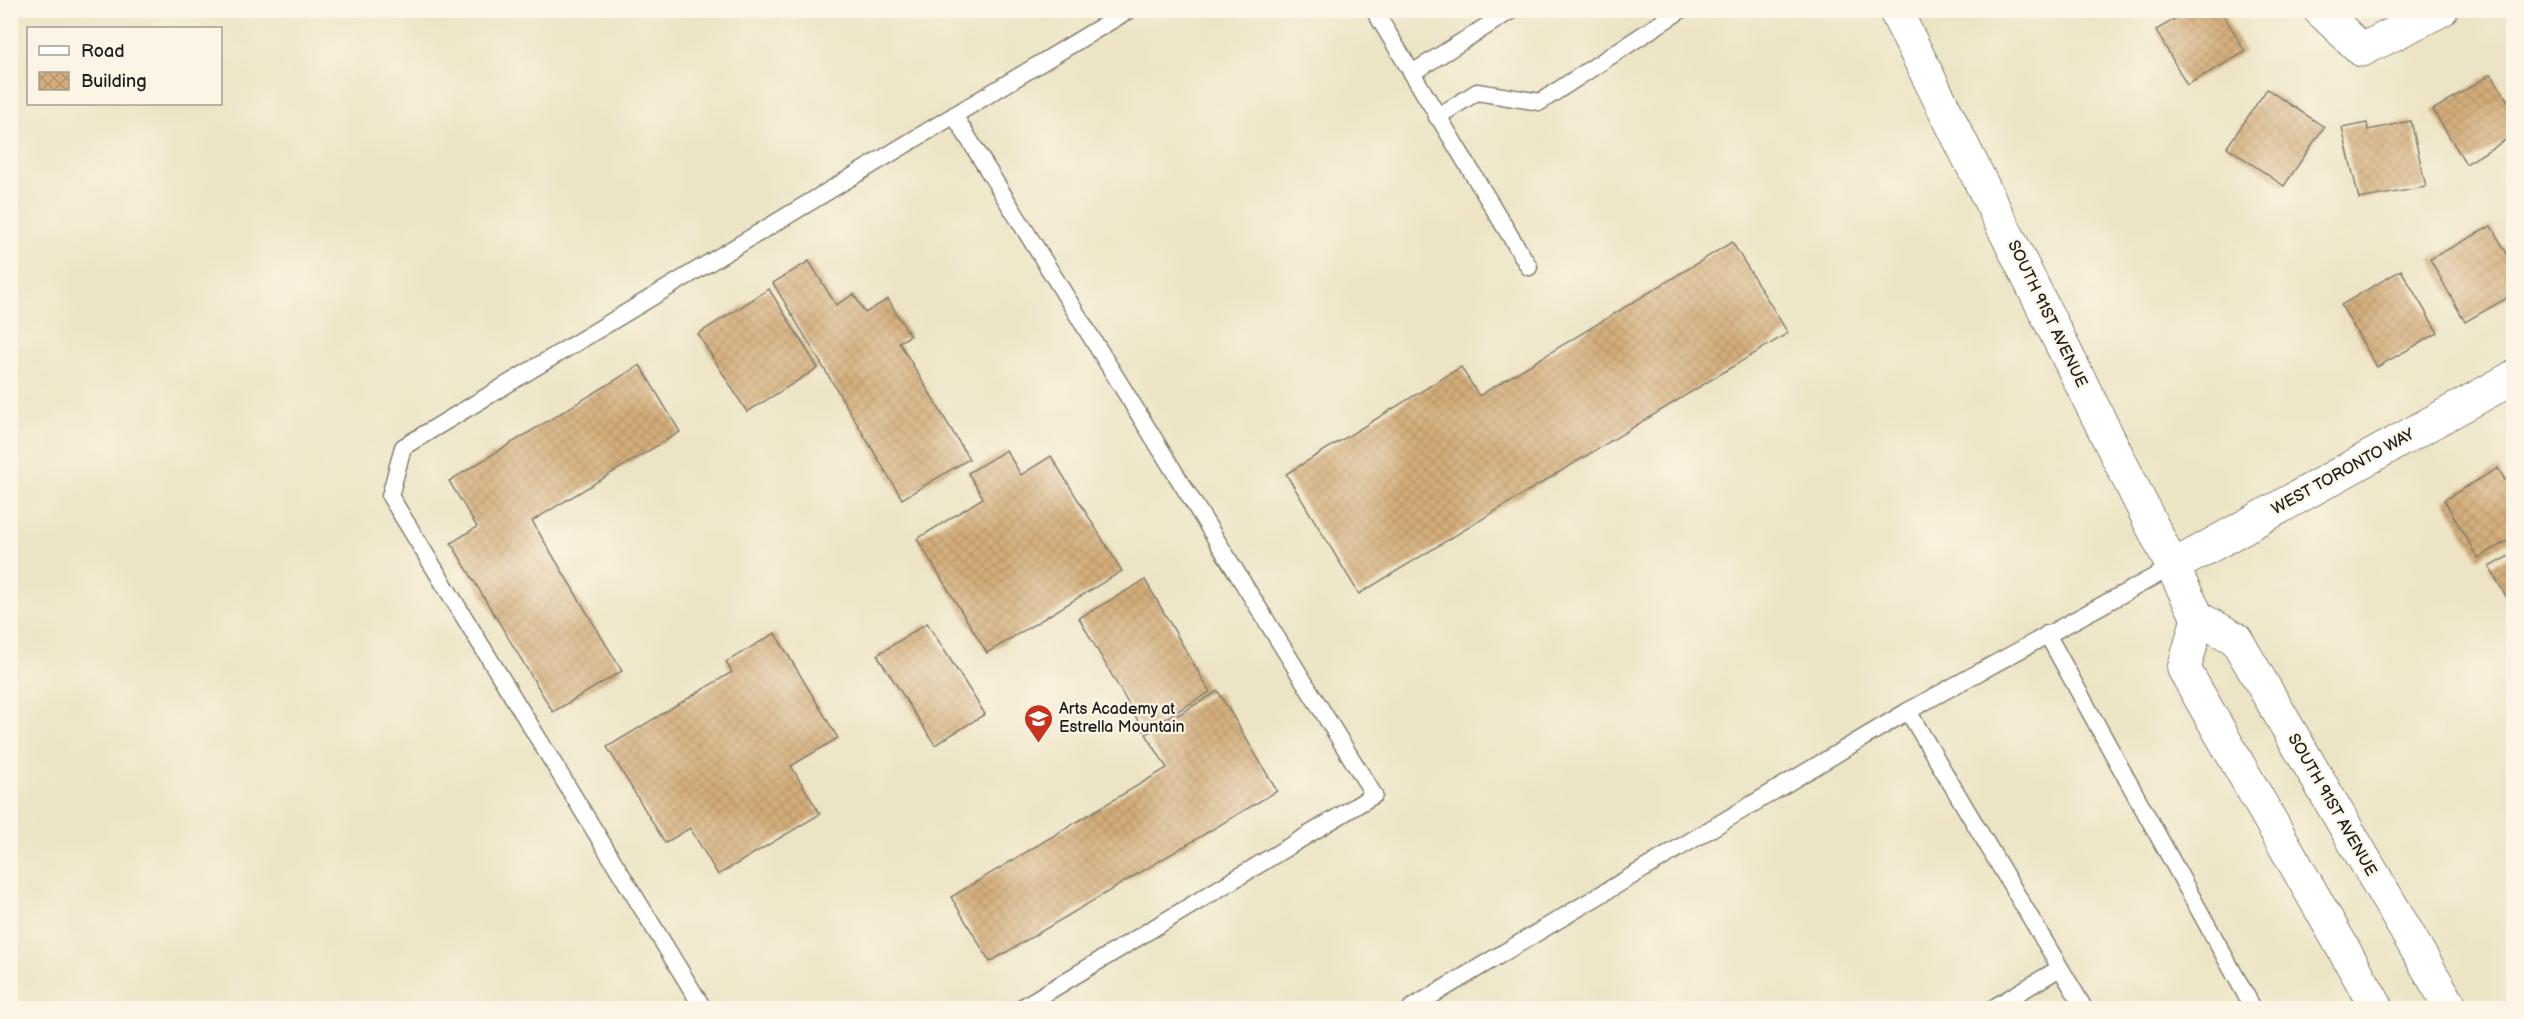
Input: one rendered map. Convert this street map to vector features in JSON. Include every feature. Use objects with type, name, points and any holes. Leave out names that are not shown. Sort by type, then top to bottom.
[{"type":"main road","name":"SOUTH 91ST AVENUE","points":[[1895,10],[2198,618],[2236,639],[2451,1008]]},
{"type":"main road","points":[[2320,10],[2362,50],[2440,10]]},
{"type":"main road","name":"WEST TORONTO WAY","points":[[2172,567],[2514,377]]},
{"type":"main road","points":[[2198,618],[2184,669],[2377,1008]]},
{"type":"lane","points":[[704,1008],[390,496],[403,447],[1129,10]]},
{"type":"lane","points":[[1374,10],[1528,267]]},
{"type":"lane","points":[[1412,73],[1512,10]]},
{"type":"lane","points":[[1437,117],[1477,92],[1540,102],[1681,10]]},
{"type":"lane","points":[[954,115],[1374,795],[1021,1008]]},
{"type":"lane","points":[[1412,1008],[1908,711],[2172,567]]},
{"type":"lane","points":[[2047,634],[2253,1008]]},
{"type":"lane","points":[[1908,711],[2084,1008]]},
{"type":"lane","points":[[1994,1008],[2060,968]]},
{"type":"building","points":[[2191,10],[2221,10],[2245,52],[2187,85],[2156,30]]},
{"type":"building","points":[[2491,74],[2514,111],[2514,135],[2466,164],[2433,110]]},
{"type":"building","points":[[2267,89],[2324,127],[2284,186],[2227,147]]},
{"type":"building","points":[[2411,121],[2426,187],[2359,199],[2342,128],[2367,123],[2368,130]]},
{"type":"building","points":[[2491,226],[2514,266],[2514,294],[2465,322],[2430,259]]},
{"type":"building","points":[[1732,242],[1788,333],[1359,594],[1286,474],[1461,367],[1479,396]]},
{"type":"building","points":[[809,261],[836,305],[854,294],[865,313],[888,299],[910,336],[899,342],[969,459],[902,499],[773,283]]},
{"type":"building","points":[[2401,270],[2438,333],[2377,367],[2341,305]]},
{"type":"building","points":[[769,289],[818,368],[747,412],[698,334]]},
{"type":"building","points":[[640,365],[680,432],[532,521],[622,671],[553,712],[451,543],[477,527],[449,481]]},
{"type":"building","points":[[1006,450],[1021,475],[1051,456],[1122,571],[987,653],[917,539],[983,498],[968,473]]},
{"type":"building","points":[[2498,468],[2514,495],[2514,537],[2478,558],[2444,500]]},
{"type":"building","points":[[2514,553],[2514,610],[2489,567]]},
{"type":"building","points":[[1145,580],[1210,692],[1144,731],[1079,618]]},
{"type":"building","points":[[927,623],[985,714],[935,745],[877,655]]},
{"type":"building","points":[[775,633],[838,738],[791,766],[820,814],[718,875],[690,828],[665,843],[607,747],[732,672],[726,662]]},
{"type":"building","points":[[1218,691],[1277,791],[990,962],[951,897],[1167,768],[1146,734]]},
{"type":"place","name":"Arts Academy at Estrella Mountain","points":[[1038,744]]}]
